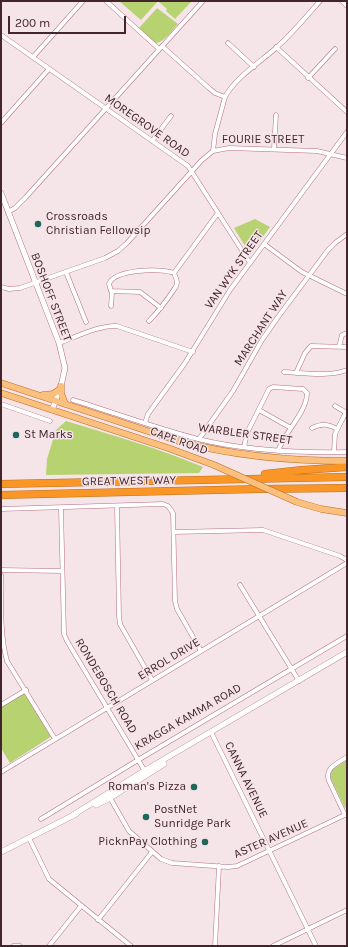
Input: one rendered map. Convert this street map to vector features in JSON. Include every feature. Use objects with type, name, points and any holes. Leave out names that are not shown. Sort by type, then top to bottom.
[{"type":"highway","points":[[221,479],[302,470],[347,467]]},
{"type":"highway","points":[[221,479],[347,477]]},
{"type":"highway","name":"GREAT WEST WAY","points":[[1,484],[221,479]]},
{"type":"highway","points":[[258,489],[347,488]]},
{"type":"highway","points":[[258,489],[347,492]]},
{"type":"highway","name":"GREAT WEST WAY","points":[[1,496],[258,489]]},
{"type":"main road","name":"CAPE ROAD","points":[[1,383],[178,441],[220,451],[279,459],[347,461]]},
{"type":"main road","points":[[37,395],[49,395],[60,388],[65,404]]},
{"type":"main road","name":"CAPE ROAD","points":[[1,393],[168,448],[214,465],[297,502],[321,509],[347,513]]},
{"type":"main road","name":"KRAGGA KAMMA ROAD","points":[[1,852],[108,796],[145,772],[347,652]]},
{"type":"street","points":[[33,57],[83,1]]},
{"type":"street","points":[[106,1],[210,89],[225,97]]},
{"type":"street","points":[[8,212],[15,208],[26,197],[203,1]]},
{"type":"street","points":[[213,151],[215,134],[225,97],[235,84],[276,47],[320,1]]},
{"type":"street","points":[[342,1],[347,6]]},
{"type":"street","name":"MOREGROVE ROAD","points":[[1,35],[185,164],[192,171],[250,263]]},
{"type":"street","points":[[228,43],[254,67]]},
{"type":"street","points":[[276,47],[308,78],[347,112]]},
{"type":"street","points":[[308,78],[335,49]]},
{"type":"street","points":[[1,123],[49,69]]},
{"type":"street","points":[[274,149],[276,115]]},
{"type":"street","points":[[152,141],[170,116]]},
{"type":"street","name":"VAN WYK STREET","points":[[145,424],[148,414],[193,352],[217,309],[347,132]]},
{"type":"street","name":"FOURIE STREET","points":[[1,287],[15,289],[35,284],[105,258],[122,248],[192,171],[213,151],[229,148],[317,151],[331,153],[347,158]]},
{"type":"street","name":"BOSHOFF STREET","points":[[1,193],[59,343],[65,364],[60,388],[52,410]]},
{"type":"street","points":[[174,273],[218,213]]},
{"type":"street","name":"MARCHANT WAY","points":[[199,439],[233,391],[262,340],[335,243],[347,234]]},
{"type":"street","points":[[264,244],[309,276],[347,294]]},
{"type":"street","points":[[112,306],[112,292],[110,290],[109,282],[113,278],[128,273],[153,270],[164,270],[174,273]]},
{"type":"street","points":[[66,272],[86,322]]},
{"type":"street","points":[[149,321],[161,308],[177,286],[174,273]]},
{"type":"street","points":[[112,292],[140,292],[161,308]]},
{"type":"street","points":[[59,343],[100,328],[112,326],[193,352]]},
{"type":"street","points":[[339,347],[342,335],[347,333]]},
{"type":"street","points":[[296,373],[305,353],[311,346],[347,347]]},
{"type":"street","points":[[284,372],[322,374],[347,370]]},
{"type":"street","points":[[244,447],[246,435],[271,388],[305,390],[307,393],[306,398],[300,413],[279,446],[278,451]]},
{"type":"street","name":"WARBLER STREET","points":[[73,400],[145,424],[199,439],[278,451],[347,452]]},
{"type":"street","points":[[1,404],[50,421]]},
{"type":"street","points":[[334,452],[337,429],[347,412],[336,406]]},
{"type":"street","points":[[258,410],[291,428]]},
{"type":"street","points":[[312,428],[318,425],[326,424],[337,429]]},
{"type":"street","name":"GREAT WEST WAY","points":[[1,509],[163,504],[170,508],[173,513],[174,532]]},
{"type":"street","points":[[117,506],[120,624],[152,680]]},
{"type":"street","name":"RONDEBOSCH ROAD","points":[[61,508],[64,634],[145,772]]},
{"type":"street","points":[[201,651],[184,623],[176,604],[174,532],[263,530],[340,556],[347,560]]},
{"type":"street","name":"ERROL DRIVE","points":[[1,772],[347,563]]},
{"type":"street","points":[[1,570],[62,571]]},
{"type":"street","points":[[1,575],[1,640],[4,653],[7,661],[55,739]]},
{"type":"street","points":[[240,585],[299,681]]},
{"type":"street","name":"KRAGGA KAMMA ROAD","points":[[41,820],[138,760],[347,636]]},
{"type":"street","points":[[1,705],[26,690]]},
{"type":"street","name":"CANNA AVENUE","points":[[212,733],[316,946]]},
{"type":"street","points":[[346,815],[327,776],[331,768],[347,757]]},
{"type":"street","name":"ASTER AVENUE","points":[[108,796],[129,831],[161,859],[172,863],[237,866],[346,815]]},
{"type":"street","points":[[29,838],[49,879],[131,946]]},
{"type":"street","points":[[98,920],[152,852]]},
{"type":"street","points":[[215,946],[219,866]]},
{"type":"street","points":[[49,946],[81,906]]},
{"type":"street","points":[[273,946],[347,910]]},
{"type":"street","points":[[13,946],[20,946]]},
{"type":"green space","points":[[119,1],[158,1],[141,20]]},
{"type":"green space","points":[[192,1],[175,19],[166,11],[167,9],[159,2]]},
{"type":"green space","points":[[157,8],[178,24],[165,39],[155,43],[139,28]]},
{"type":"green space","points":[[255,219],[270,227],[250,254],[234,228]]},
{"type":"green space","points":[[66,421],[152,448],[203,467],[199,473],[46,475],[47,459],[56,430]]},
{"type":"green space","points":[[25,692],[52,736],[10,763],[1,748],[1,706]]},
{"type":"green space","points":[[347,760],[347,807],[345,808],[330,777],[332,770]]},
{"type":"place","name":"Crossroads Christian Fellowsip","points":[[38,224]]},
{"type":"place","name":"St Marks","points":[[16,435]]},
{"type":"place","name":"Roman's Pizza","points":[[194,787]]},
{"type":"place","name":"PostNet Sunridge Park","points":[[146,817]]},
{"type":"place","name":"PicknPay Clothing","points":[[205,842]]}]
